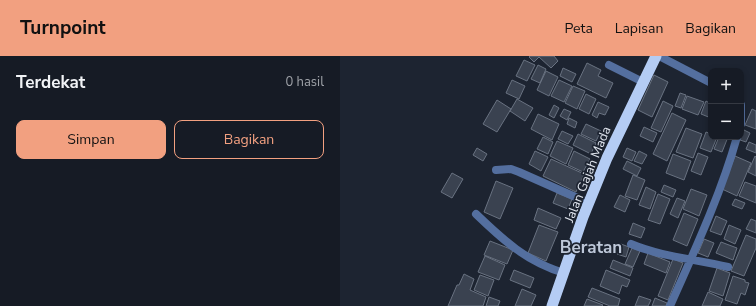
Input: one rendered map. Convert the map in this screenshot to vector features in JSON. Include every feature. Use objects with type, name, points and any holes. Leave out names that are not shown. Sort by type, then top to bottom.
[{"type":"highway","name":"Jalan Gajah Mada","points":[[552,306],[607,158],[656,56]]},
{"type":"street","points":[[660,56],[708,80]]},
{"type":"street","points":[[609,65],[643,82]]},
{"type":"street","points":[[670,306],[691,260],[725,173],[736,140]]},
{"type":"street","points":[[496,170],[511,169],[589,203]]},
{"type":"street","points":[[476,214],[499,236],[532,260],[564,273]]},
{"type":"street","points":[[631,244],[642,249],[664,255],[728,267]]},
{"type":"building","points":[[554,56],[558,61],[551,68],[539,57],[534,62],[529,57]]},
{"type":"building","points":[[524,60],[535,65],[527,81],[516,76]]},
{"type":"building","points":[[587,63],[601,70],[598,76],[613,83],[606,98],[577,84]]},
{"type":"building","points":[[538,65],[546,69],[540,83],[531,79]]},
{"type":"building","points":[[563,68],[576,74],[572,82],[560,76]]},
{"type":"building","points":[[546,71],[558,77],[549,96],[537,90]]},
{"type":"building","points":[[654,75],[668,82],[652,117],[638,110]]},
{"type":"building","points":[[512,80],[525,86],[519,99],[506,93]]},
{"type":"building","points":[[559,80],[572,86],[564,102],[551,96]]},
{"type":"building","points":[[573,86],[585,91],[577,109],[565,103]]},
{"type":"building","points":[[680,93],[686,95],[681,108],[675,106]]},
{"type":"building","points":[[586,94],[596,99],[589,114],[579,109]]},
{"type":"building","points":[[687,96],[704,102],[698,115],[682,109]]},
{"type":"building","points":[[517,99],[533,108],[525,121],[510,111]]},
{"type":"building","points":[[497,100],[511,109],[497,132],[483,124]]},
{"type":"building","points":[[663,101],[673,106],[661,132],[651,128]]},
{"type":"building","points":[[706,101],[708,102],[708,117],[701,114]]},
{"type":"building","points":[[598,102],[609,107],[605,115],[599,113],[597,118],[592,115]]},
{"type":"building","points":[[554,105],[559,108],[554,118],[549,115]]},
{"type":"building","points":[[564,109],[571,112],[567,120],[560,116]]},
{"type":"building","points":[[752,109],[756,111],[756,129],[745,125]]},
{"type":"building","points":[[672,113],[686,120],[667,161],[653,154]]},
{"type":"building","points":[[538,114],[559,124],[552,140],[531,129]]},
{"type":"building","points":[[569,118],[577,122],[575,128],[567,124]]},
{"type":"building","points":[[586,124],[601,131],[596,141],[581,134]]},
{"type":"building","points":[[644,127],[657,133],[653,142],[640,136]]},
{"type":"building","points":[[686,128],[702,134],[693,158],[676,152]]},
{"type":"building","points":[[744,130],[750,133],[746,142],[740,140],[744,140]]},
{"type":"building","points":[[562,131],[573,136],[568,144],[558,139]]},
{"type":"building","points":[[706,132],[708,133],[708,140],[716,140],[711,152],[700,148]]},
{"type":"building","points":[[578,134],[596,143],[591,154],[573,145]]},
{"type":"building","points":[[543,137],[553,142],[548,154],[537,149]]},
{"type":"building","points":[[718,140],[727,140],[722,152],[714,149]]},
{"type":"building","points":[[557,141],[573,148],[566,164],[550,156]]},
{"type":"building","points":[[749,142],[756,145],[756,153],[746,149]]},
{"type":"building","points":[[477,148],[487,154],[483,161],[473,155]]},
{"type":"building","points":[[627,148],[636,152],[632,161],[623,157]]},
{"type":"building","points":[[535,151],[548,157],[541,171],[529,164]]},
{"type":"building","points":[[574,151],[590,159],[583,172],[568,165]]},
{"type":"building","points":[[639,151],[647,155],[642,164],[634,161]]},
{"type":"building","points":[[698,153],[708,157],[701,175],[691,171]]},
{"type":"building","points":[[673,154],[691,161],[684,180],[666,173]]},
{"type":"building","points":[[735,156],[751,163],[737,196],[722,189]]},
{"type":"building","points":[[755,156],[756,157],[756,176],[748,172]]},
{"type":"building","points":[[551,159],[584,174],[576,192],[543,176]]},
{"type":"building","points":[[627,161],[641,168],[637,176],[623,169]]},
{"type":"building","points":[[452,173],[463,179],[452,198],[441,192]]},
{"type":"building","points":[[633,175],[645,180],[637,200],[625,196]]},
{"type":"building","points":[[496,181],[513,188],[500,219],[484,212]]},
{"type":"building","points":[[745,182],[756,186],[756,203],[739,196]]},
{"type":"building","points":[[664,185],[676,190],[673,197],[661,192]]},
{"type":"building","points":[[646,187],[656,192],[650,209],[639,205]]},
{"type":"building","points":[[691,189],[707,195],[699,216],[683,209]]},
{"type":"building","points":[[557,193],[572,199],[568,209],[553,203]]},
{"type":"building","points":[[658,194],[670,199],[660,224],[648,220]]},
{"type":"building","points":[[620,195],[630,200],[625,212],[614,207]]},
{"type":"building","points":[[677,198],[685,201],[678,218],[670,214]]},
{"type":"building","points":[[735,199],[745,203],[742,209],[732,205]]},
{"type":"building","points":[[538,208],[561,218],[556,229],[534,220]]},
{"type":"building","points":[[684,213],[698,219],[687,246],[673,240]]},
{"type":"building","points":[[716,216],[727,221],[721,235],[710,231]]},
{"type":"building","points":[[751,219],[756,221],[756,233],[746,229]]},
{"type":"building","points":[[633,223],[645,228],[641,238],[629,234]]},
{"type":"building","points":[[539,225],[558,232],[546,261],[528,253]]},
{"type":"building","points":[[729,225],[741,230],[735,244],[724,239]]},
{"type":"building","points":[[746,235],[756,239],[756,248],[744,276],[731,271]]},
{"type":"building","points":[[704,239],[714,243],[708,257],[698,253]]},
{"type":"building","points":[[490,241],[513,250],[507,264],[484,255]]},
{"type":"building","points":[[721,242],[737,248],[733,260],[716,253]]},
{"type":"building","points":[[621,244],[629,247],[626,257],[617,254]]},
{"type":"building","points":[[632,248],[640,251],[633,267],[625,264]]},
{"type":"building","points":[[648,253],[670,262],[666,273],[644,264]]},
{"type":"building","points":[[485,256],[505,265],[499,280],[478,272]]},
{"type":"building","points":[[673,259],[683,263],[668,300],[658,296]]},
{"type":"building","points":[[613,260],[633,268],[630,276],[610,268]]},
{"type":"building","points":[[717,268],[730,273],[723,296],[709,291]]},
{"type":"building","points":[[514,270],[534,278],[530,288],[510,280]]},
{"type":"building","points":[[606,270],[630,280],[627,287],[622,285],[619,294],[600,286]]},
{"type":"building","points":[[464,274],[474,279],[470,290],[486,297],[483,306],[448,306],[457,285],[459,285]]},
{"type":"building","points":[[480,275],[494,280],[488,296],[474,290]]},
{"type":"building","points":[[733,276],[749,283],[745,295],[741,293],[737,304],[725,300]]},
{"type":"building","points":[[592,288],[620,299],[618,306],[610,306],[588,297]]},
{"type":"building","points":[[522,289],[536,295],[531,306],[515,306]]},
{"type":"building","points":[[708,292],[723,299],[720,306],[702,306]]},
{"type":"building","points":[[639,296],[651,300],[648,306],[635,306]]},
{"type":"building","points":[[489,297],[500,301],[498,306],[486,306]]},
{"type":"building","points":[[655,298],[667,303],[666,306],[652,306]]},
{"type":"building","points":[[587,299],[603,305],[584,306]]},
{"type":"district","name":"Beratan","points":[[591,247]]}]
